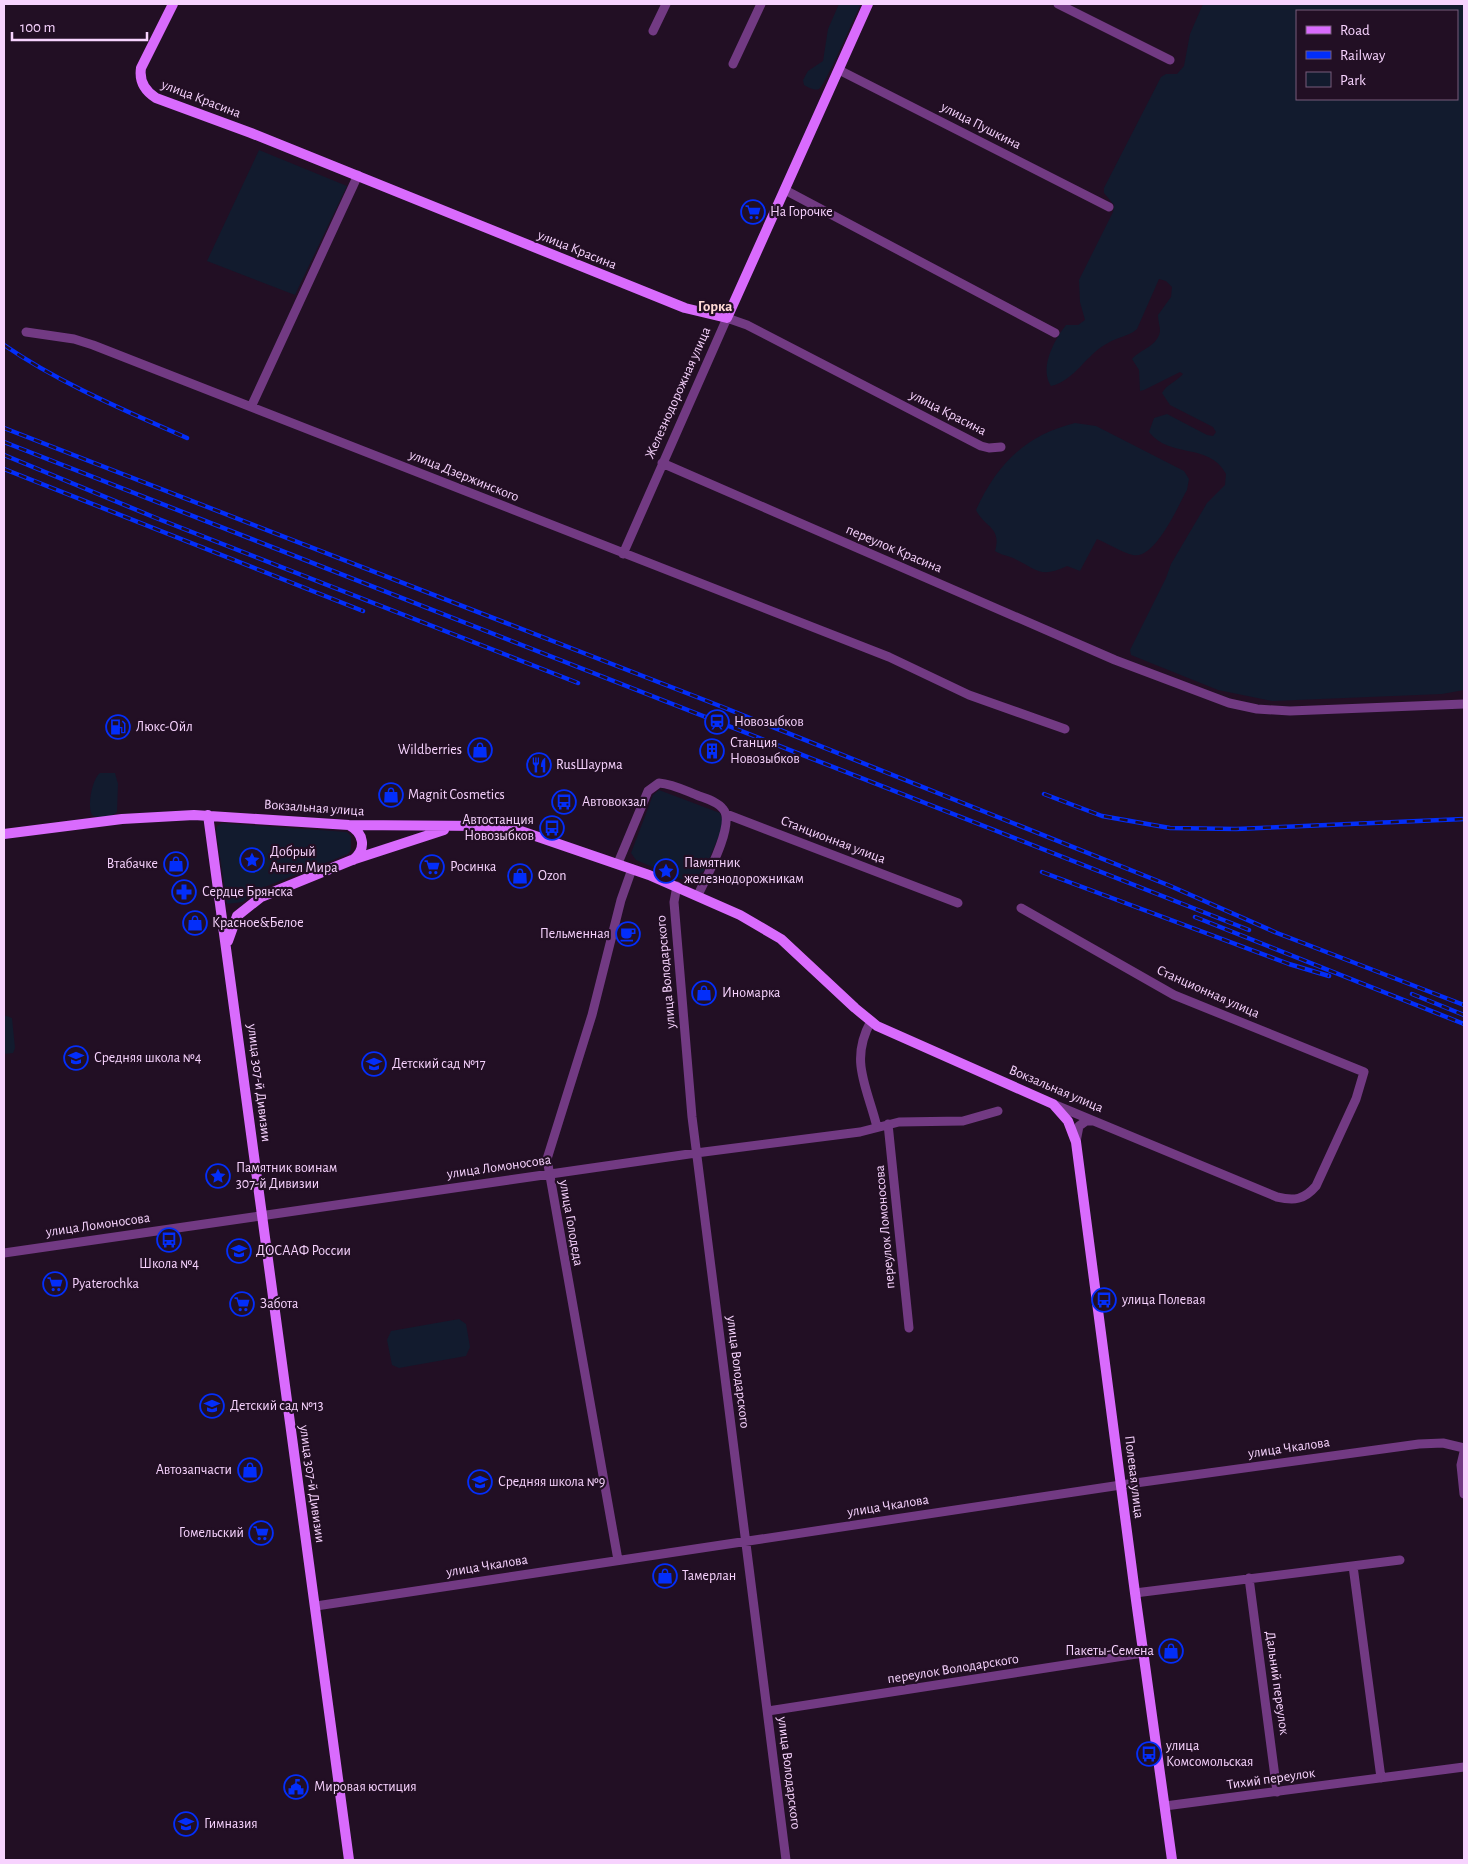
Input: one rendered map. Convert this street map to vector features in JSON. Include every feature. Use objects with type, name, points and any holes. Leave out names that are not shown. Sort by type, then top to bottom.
[{"type":"street","name":"улица Красина","points":[[173,4],[143,61],[140,75],[141,81],[148,92],[156,98],[358,175],[667,301],[701,313],[727,318],[747,325],[981,446],[989,448],[1001,447]]},
{"type":"street","points":[[652,31],[666,4]]},
{"type":"street","points":[[733,64],[761,4]]},
{"type":"street","name":"Железнодорожная улица","points":[[622,554],[868,4]]},
{"type":"street","points":[[1058,4],[1170,60]]},
{"type":"street","name":"улица Пушкина","points":[[839,70],[1109,207]]},
{"type":"street","points":[[251,407],[358,175]]},
{"type":"street","points":[[785,190],[1055,333]]},
{"type":"street","name":"улица Дзержинского","points":[[26,332],[74,339],[93,345],[622,554],[889,657],[969,695],[1065,728]]},
{"type":"street","name":"переулок Красина","points":[[662,463],[1115,660],[1230,703],[1258,709],[1290,711],[1464,704]]},
{"type":"street","points":[[618,863],[648,791],[659,783],[670,785],[720,806],[726,814],[727,826],[698,895]]},
{"type":"street","name":"Станционная улица","points":[[726,814],[958,903]]},
{"type":"street","name":"Вокзальная улица","points":[[4,834],[152,816],[208,815],[348,825],[471,826],[522,831],[618,863],[678,886],[747,919],[781,939],[871,1021],[893,1034],[1053,1104],[1277,1197],[1295,1200],[1309,1194],[1316,1186],[1356,1099],[1364,1072]]},
{"type":"street","name":"улица 307-й Дивизии","points":[[208,815],[349,1860]]},
{"type":"street","points":[[348,825],[360,834],[362,844],[360,852],[352,860]]},
{"type":"street","points":[[228,955],[228,941],[233,923],[252,903],[274,890],[352,860],[429,834],[471,826]]},
{"type":"street","name":"улица Голодеда","points":[[618,1560],[548,1174],[548,1152],[592,1015],[621,900],[632,869]]},
{"type":"street","name":"улица Володарского","points":[[678,886],[674,895],[674,910],[696,1153],[786,1860]]},
{"type":"street","name":"Станционная улица","points":[[1021,908],[1174,995],[1364,1072]]},
{"type":"street","points":[[871,1021],[864,1034],[859,1054],[877,1127]]},
{"type":"street","name":"Полевая улица","points":[[1053,1104],[1068,1121],[1076,1142],[1134,1593],[1172,1860]]},
{"type":"street","name":"улица Ломоносова","points":[[4,1253],[696,1153],[860,1132],[888,1124],[917,1120],[963,1121],[998,1111]]},
{"type":"street","points":[[1076,1142],[1079,1126],[1086,1121],[1096,1121]]},
{"type":"street","name":"переулок Ломоносова","points":[[888,1124],[909,1328]]},
{"type":"street","name":"улица Чкалова","points":[[316,1606],[1121,1485],[1419,1444],[1443,1443],[1464,1448]]},
{"type":"street","points":[[1464,1452],[1461,1465],[1464,1494]]},
{"type":"street","points":[[1134,1593],[1400,1560]]},
{"type":"street","points":[[1353,1566],[1381,1778]]},
{"type":"street","name":"Дальний переулок","points":[[1249,1578],[1278,1792]]},
{"type":"street","name":"переулок Володарского","points":[[768,1711],[1143,1653]]},
{"type":"street","name":"Тихий переулок","points":[[1165,1806],[1464,1767]]},
{"type":"green space","points":[[839,4],[861,4],[822,85],[819,89],[813,89],[804,85],[803,80],[808,71],[823,61],[828,29]]},
{"type":"green space","points":[[1203,4],[1464,4],[1464,690],[1442,694],[1272,701],[1218,690],[1131,655],[1130,650],[1166,578],[1171,564],[1207,503],[1225,485],[1226,474],[1219,464],[1200,454],[1168,445],[1158,440],[1149,432],[1154,418],[1167,414],[1207,435],[1213,436],[1216,432],[1213,427],[1170,405],[1162,393],[1166,387],[1183,374],[1180,372],[1140,391],[1139,370],[1132,359],[1153,344],[1159,336],[1158,315],[1171,297],[1172,287],[1166,281],[1159,279],[1137,329],[1100,348],[1074,373],[1060,383],[1051,386],[1048,379],[1047,363],[1057,338],[1066,325],[1078,325],[1085,320],[1080,302],[1079,280],[1113,212],[1114,205],[1104,193],[1104,188],[1161,77],[1166,74],[1177,74],[1184,66],[1190,34]]},
{"type":"green space","points":[[259,150],[347,186],[295,295],[207,261]]},
{"type":"green space","points":[[1075,423],[1096,426],[1184,471],[1189,479],[1187,490],[1165,530],[1149,549],[1141,554],[1128,554],[1097,539],[1080,571],[1067,566],[1051,572],[1039,571],[995,551],[997,543],[994,532],[976,510],[993,479],[1015,454],[1042,435]]},
{"type":"green space","points":[[100,773],[115,773],[118,784],[117,812],[111,816],[98,817],[92,815],[90,799],[95,781]]},
{"type":"green space","points":[[659,790],[720,813],[724,824],[704,871],[693,878],[681,879],[636,860],[631,853],[653,795]]},
{"type":"green space","points":[[222,823],[347,832],[351,836],[351,850],[348,854],[252,892],[243,902],[227,904],[216,830],[217,826]]},
{"type":"green space","points":[[4,1015],[12,1018],[15,1048],[13,1053],[4,1054]]},
{"type":"green space","points":[[459,1319],[466,1324],[470,1347],[466,1356],[399,1368],[392,1365],[387,1340],[391,1331]]},
{"type":"railway","points":[[4,345],[70,384],[116,407],[187,438]]},
{"type":"railway","points":[[4,428],[720,706],[1168,885],[1277,933],[1464,1005]]},
{"type":"railway","points":[[4,442],[1249,930]]},
{"type":"railway","points":[[4,455],[156,518],[578,683]]},
{"type":"railway","points":[[4,469],[363,611]]},
{"type":"railway","points":[[1044,794],[1102,816],[1170,828],[1236,829],[1464,819]]},
{"type":"railway","points":[[1042,872],[1289,964],[1329,976]]},
{"type":"railway","points":[[1195,917],[1464,1024]]},
{"type":"railway","points":[[1412,994],[1464,1015]]},
{"type":"place","name":"На Горочке","points":[[753,212]]},
{"type":"place","name":"Новозыбков","points":[[717,722]]},
{"type":"place","name":"Люкс-Ойл","points":[[118,727]]},
{"type":"place","name":"Wildberries","points":[[480,750]]},
{"type":"place","name":"Станция Новозыбков","points":[[712,751]]},
{"type":"place","name":"RusШаурма","points":[[539,765]]},
{"type":"place","name":"Magnit Cosmetics","points":[[391,795]]},
{"type":"place","name":"Автовокзал","points":[[564,802]]},
{"type":"place","name":"Автостанция Новозыбков","points":[[552,828]]},
{"type":"place","name":"Добрый Ангел Мира","points":[[252,860]]},
{"type":"place","name":"Втабачке","points":[[176,864]]},
{"type":"place","name":"Росинка","points":[[432,867]]},
{"type":"place","name":"Памятник железнодорожникам","points":[[666,871]]},
{"type":"place","name":"Ozon","points":[[520,876]]},
{"type":"place","name":"Сердце Брянска","points":[[184,892]]},
{"type":"place","name":"Красное&Белое","points":[[195,923]]},
{"type":"place","name":"Пельменная","points":[[628,934]]},
{"type":"place","name":"Иномарка","points":[[704,993]]},
{"type":"place","name":"Средняя школа №4","points":[[76,1058]]},
{"type":"place","name":"Детский сад №17","points":[[374,1064]]},
{"type":"place","name":"Памятник воинам 307-й Дивизии","points":[[218,1176]]},
{"type":"place","name":"Школа №4","points":[[169,1240]]},
{"type":"place","name":"ДОСААФ России","points":[[239,1251]]},
{"type":"place","name":"Pyaterochka","points":[[55,1284]]},
{"type":"place","name":"улица Полевая","points":[[1104,1300]]},
{"type":"place","name":"Забота","points":[[242,1304]]},
{"type":"place","name":"Детский сад №13","points":[[212,1406]]},
{"type":"place","name":"Автозапчасти","points":[[250,1470]]},
{"type":"place","name":"Средняя школа №9","points":[[480,1482]]},
{"type":"place","name":"Гомельский","points":[[261,1533]]},
{"type":"place","name":"Тамерлан","points":[[665,1576]]},
{"type":"place","name":"Пакеты-Семена","points":[[1171,1651]]},
{"type":"place","name":"улица Комсомольская","points":[[1149,1754]]},
{"type":"place","name":"Мировая юстиция","points":[[296,1787]]},
{"type":"place","name":"Гимназия","points":[[186,1824]]},
{"type":"district","name":"Горка","points":[[715,306]]}]
